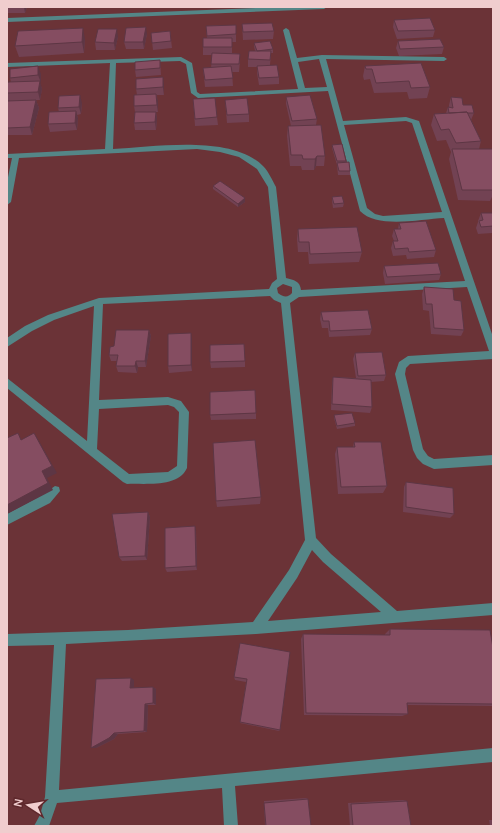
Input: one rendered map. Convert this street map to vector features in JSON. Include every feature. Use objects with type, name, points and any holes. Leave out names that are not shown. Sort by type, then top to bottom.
[{"type":"street","points":[[7,20],[198,10],[324,7]]},
{"type":"street","points":[[286,30],[302,91]]},
{"type":"street","points":[[294,60],[322,57],[444,59]]},
{"type":"street","points":[[322,57],[363,208],[367,214],[375,218],[383,219],[447,215]]},
{"type":"street","points":[[7,65],[185,60],[189,63],[194,93],[198,96],[331,89]]},
{"type":"street","points":[[109,151],[113,62]]},
{"type":"street","points":[[340,122],[406,119],[415,121],[493,352]]},
{"type":"street","points":[[7,156],[196,147],[218,148],[237,153],[254,162],[266,174],[272,188],[282,281]]},
{"type":"street","points":[[7,202],[16,155]]},
{"type":"street","points":[[297,294],[298,290],[293,283],[282,281],[275,285],[273,292],[277,298],[285,300],[292,299],[297,294],[470,284]]},
{"type":"street","points":[[7,342],[43,319],[71,308],[99,301],[273,292]]},
{"type":"street","points":[[256,628],[292,579],[311,540],[285,300]]},
{"type":"street","points":[[92,452],[99,301]]},
{"type":"street","points":[[7,333],[18,334]]},
{"type":"street","points":[[493,355],[408,360],[403,363],[400,368],[418,450],[426,461],[434,464],[493,460]]},
{"type":"street","points":[[7,382],[127,479],[170,477],[179,472],[183,463],[184,412],[181,406],[175,402],[94,405]]},
{"type":"street","points":[[7,520],[46,499],[55,491]]},
{"type":"street","points":[[311,540],[327,558],[395,617]]},
{"type":"street","points":[[7,640],[60,639],[256,628],[493,609]]},
{"type":"street","points":[[41,826],[46,818],[52,797],[60,639]]},
{"type":"street","points":[[52,797],[493,755]]},
{"type":"street","points":[[228,780],[231,826]]},
{"type":"building","points":[[430,18],[435,30],[398,31],[394,20]]},
{"type":"building","points":[[272,23],[274,31],[243,32],[242,24]]},
{"type":"building","points":[[236,25],[236,34],[207,36],[206,26]]},
{"type":"building","points":[[146,27],[143,42],[124,42],[126,28]]},
{"type":"building","points":[[83,28],[82,42],[15,46],[18,31]]},
{"type":"building","points":[[98,29],[117,29],[114,43],[95,42]]},
{"type":"building","points":[[170,31],[171,41],[152,43],[151,33]]},
{"type":"building","points":[[203,38],[232,38],[232,47],[203,47]]},
{"type":"building","points":[[440,39],[444,47],[400,49],[398,41]]},
{"type":"building","points":[[270,41],[273,49],[257,51],[254,43]]},
{"type":"building","points":[[249,51],[271,51],[270,60],[248,59]]},
{"type":"building","points":[[212,53],[240,54],[239,64],[211,64]]},
{"type":"building","points":[[160,60],[160,68],[135,70],[135,62]]},
{"type":"building","points":[[421,63],[430,87],[411,88],[409,81],[376,83],[372,69],[366,69],[365,66]]},
{"type":"building","points":[[277,65],[279,77],[259,78],[257,66]]},
{"type":"building","points":[[38,66],[38,75],[10,78],[10,69]]},
{"type":"building","points":[[231,66],[233,78],[205,80],[203,68]]},
{"type":"building","points":[[163,77],[163,87],[136,89],[136,79]]},
{"type":"building","points":[[40,81],[38,92],[7,93],[8,82]]},
{"type":"building","points":[[156,94],[157,105],[134,106],[134,95]]},
{"type":"building","points":[[80,95],[79,107],[58,108],[59,96]]},
{"type":"building","points":[[310,95],[317,119],[292,121],[286,97]]},
{"type":"building","points":[[451,97],[462,98],[463,105],[472,105],[474,113],[449,113],[448,107],[453,108]]},
{"type":"building","points":[[215,98],[217,117],[195,119],[193,99]]},
{"type":"building","points":[[247,98],[249,114],[227,115],[225,100]]},
{"type":"building","points":[[36,100],[30,127],[7,128],[7,101]]},
{"type":"building","points":[[76,111],[75,123],[48,124],[49,112]]},
{"type":"building","points":[[135,112],[156,112],[155,122],[134,123]]},
{"type":"building","points":[[467,112],[481,141],[456,143],[449,129],[441,130],[434,114]]},
{"type":"building","points":[[321,125],[325,156],[317,156],[315,159],[303,159],[302,155],[291,155],[288,126]]},
{"type":"building","points":[[342,144],[346,161],[337,161],[332,145]]},
{"type":"building","points":[[452,149],[493,149],[493,190],[462,190]]},
{"type":"building","points":[[349,162],[350,171],[339,171],[337,163]]},
{"type":"building","points":[[220,181],[245,198],[238,204],[213,186]]},
{"type":"building","points":[[342,196],[344,203],[334,204],[332,197]]},
{"type":"building","points":[[481,213],[493,213],[493,226],[481,227],[479,221],[483,220]]},
{"type":"building","points":[[426,221],[436,250],[409,252],[408,248],[395,249],[393,241],[398,241],[394,229],[401,229],[399,223]]},
{"type":"building","points":[[357,227],[362,252],[310,254],[309,242],[299,242],[298,229]]},
{"type":"building","points":[[438,263],[441,274],[387,277],[384,266]]},
{"type":"building","points":[[424,287],[453,289],[454,300],[461,301],[464,330],[434,328],[432,304],[426,304]]},
{"type":"building","points":[[368,310],[372,329],[330,331],[329,321],[323,321],[321,312]]},
{"type":"building","points":[[116,330],[149,330],[145,361],[136,361],[135,366],[116,366],[118,355],[109,355],[110,347],[114,346]]},
{"type":"building","points":[[191,333],[191,365],[168,366],[168,334]]},
{"type":"building","points":[[244,344],[245,361],[210,362],[210,345]]},
{"type":"building","points":[[382,352],[386,375],[358,376],[355,353]]},
{"type":"building","points":[[333,377],[371,380],[372,407],[332,404]]},
{"type":"building","points":[[255,390],[256,413],[210,415],[210,392]]},
{"type":"building","points":[[352,413],[355,423],[337,426],[334,415]]},
{"type":"building","points":[[18,433],[21,440],[34,433],[52,466],[42,471],[48,483],[7,505],[7,438]]},
{"type":"building","points":[[255,440],[261,497],[216,501],[213,443]]},
{"type":"building","points":[[354,442],[381,442],[387,486],[341,487],[337,447],[355,447]]},
{"type":"building","points":[[406,482],[453,488],[454,514],[406,507]]},
{"type":"building","points":[[148,512],[145,556],[119,557],[112,514]]},
{"type":"building","points":[[195,526],[196,566],[165,568],[165,528]]},
{"type":"building","points":[[390,629],[490,630],[493,648],[493,704],[407,703],[408,714],[306,713],[303,634],[390,635]]},
{"type":"building","points":[[240,643],[290,652],[280,730],[240,722],[247,679],[234,677]]},
{"type":"building","points":[[131,678],[130,688],[153,687],[153,703],[145,704],[144,731],[114,733],[109,738],[91,748],[96,679]]},
{"type":"building","points":[[308,799],[311,826],[266,826],[264,803]]},
{"type":"building","points":[[407,801],[411,826],[353,826],[351,804]]}]
